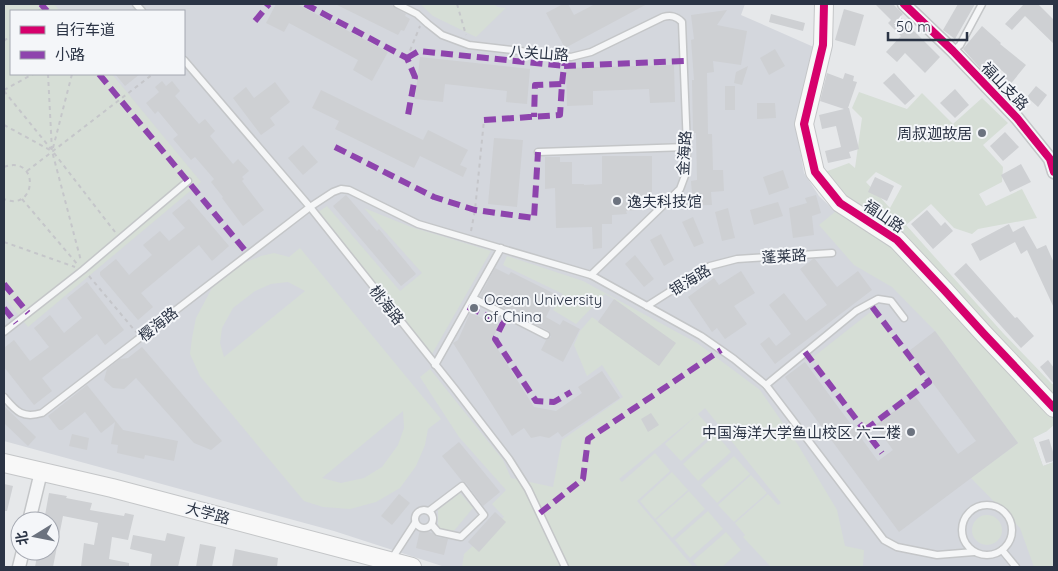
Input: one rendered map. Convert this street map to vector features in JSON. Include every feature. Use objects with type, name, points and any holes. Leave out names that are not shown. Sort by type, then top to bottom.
[{"type":"street","name":"福山路","points":[[824,4],[823,45],[804,124],[815,172],[840,203],[897,240],[1054,408]]},
{"type":"street","name":"福山支路","points":[[904,4],[1017,118],[1050,159],[1054,172]]},
{"type":"street","name":"大学路","points":[[4,463],[112,488],[393,564],[412,567]]},
{"type":"street","points":[[31,511],[41,472]]},
{"type":"lane","name":"八关山路","points":[[397,4],[417,14],[442,35],[469,46],[570,58],[591,52],[663,17],[677,17],[682,22]]},
{"type":"lane","points":[[953,52],[960,44],[982,4]]},
{"type":"lane","name":"金海路","points":[[591,275],[680,189],[686,173],[687,147],[682,22]]},
{"type":"lane","name":"桃海路","points":[[185,61],[310,207],[509,459],[528,489],[565,567]]},
{"type":"lane","points":[[538,152],[687,147]]},
{"type":"lane","points":[[4,332],[83,270],[188,181]]},
{"type":"lane","points":[[310,207],[333,192],[340,189],[349,190],[418,224],[591,275],[701,336],[766,385],[884,540],[897,547],[937,555],[974,552]]},
{"type":"lane","name":"樱海路","points":[[4,397],[16,410],[24,414],[33,416],[42,413],[310,207]]},
{"type":"lane","points":[[435,365],[501,248]]},
{"type":"lane","name":"蓬莱路","points":[[737,259],[832,253]]},
{"type":"lane","name":"银海路","points":[[647,306],[710,266],[737,259]]},
{"type":"lane","points":[[473,298],[546,335]]},
{"type":"lane","points":[[766,385],[856,311],[878,299],[891,301],[904,318]]},
{"type":"lane","points":[[393,564],[415,523],[415,517],[418,512],[423,510],[429,511],[433,515],[432,525],[438,532],[461,537],[484,515],[462,486],[429,511]]},
{"type":"lane","points":[[989,505],[997,507],[1009,519],[1012,528],[1008,544],[996,554],[981,555],[974,552],[963,539],[961,531],[966,515],[980,506],[989,505]]},
{"type":"lane","points":[[415,523],[423,528],[432,525]]},
{"type":"lane","points":[[1002,550],[1016,567]]},
{"type":"path","points":[[457,4],[469,46]]},
{"type":"path","points":[[407,58],[422,19]]},
{"type":"path","points":[[31,75],[4,90],[120,238]]},
{"type":"path","points":[[48,75],[52,151],[83,270]]},
{"type":"path","points":[[52,151],[72,75]]},
{"type":"path","points":[[27,171],[152,75]]},
{"type":"path","points":[[470,239],[475,210],[484,120]]},
{"type":"path","points":[[4,125],[52,151]]},
{"type":"path","points":[[4,167],[10,165],[22,167],[27,171],[31,183],[30,189],[22,199],[11,202],[4,199]]},
{"type":"path","points":[[22,199],[83,270]]},
{"type":"shaded area","name":"Ocean University of China","points":[[4,4],[745,4],[741,15],[816,48],[799,107],[798,139],[804,173],[819,196],[1047,431],[1033,438],[1043,466],[1054,462],[1054,567],[445,567],[334,531],[4,441]]},
{"type":"shaded area","points":[[4,4],[54,4],[59,10],[10,10],[10,75],[113,75],[201,182],[28,327],[4,297]]},
{"type":"shaded area","points":[[420,4],[493,4],[506,8],[476,37],[433,16]]},
{"type":"shaded area","points":[[859,92],[907,109],[922,93],[953,124],[982,98],[1008,123],[983,145],[1003,167],[1002,182],[979,194],[986,206],[1022,189],[1037,218],[978,229],[972,234],[954,228],[931,204],[906,225],[1003,333],[1054,384],[1054,425],[1033,438],[1043,466],[1054,462],[1054,567],[1034,567],[1020,528],[971,478],[1018,443],[935,331],[892,287],[854,265],[819,225],[836,211],[825,172],[849,163],[855,168],[862,118],[852,108]],"holes":[[[876,172],[902,186],[890,208],[866,182]]]},
{"type":"shaded area","points":[[327,206],[400,291],[422,273],[364,208],[411,227],[491,251],[432,354],[317,213]]},
{"type":"shaded area","points":[[300,248],[441,419],[428,429],[425,445],[416,466],[400,488],[376,502],[350,509],[323,507],[304,501],[200,376],[190,354],[196,318],[212,288],[244,263],[261,256],[274,253],[289,257]],"holes":[[[288,282],[305,291],[224,357],[220,343],[222,328],[233,308],[255,291],[271,284]],[[403,411],[404,428],[398,445],[382,467],[364,478],[341,483],[322,478]]]},
{"type":"shaded area","points":[[507,256],[583,281],[697,343],[760,390],[798,445],[837,510],[845,546],[864,550],[863,567],[771,567],[743,537],[745,535],[735,523],[768,494],[778,505],[781,503],[705,408],[698,414],[714,432],[681,461],[665,444],[697,415],[619,479],[622,482],[655,453],[670,471],[637,501],[693,567],[462,567],[464,554],[504,517],[492,504],[506,490],[459,437],[420,377],[430,369],[503,460],[511,478],[553,487],[562,440],[623,397],[602,365],[587,376],[574,345],[580,331],[592,317],[659,365],[675,343],[605,294],[576,324],[553,310],[563,294],[503,265]]},
{"type":"shaded area","points":[[873,310],[926,380],[865,427],[812,358]]},
{"type":"shaded area","points":[[716,434],[731,452],[698,481],[683,464]]},
{"type":"shaded area","points":[[734,456],[750,474],[717,503],[701,485]]},
{"type":"shaded area","points":[[672,472],[688,490],[655,519],[640,501]]},
{"type":"shaded area","points":[[751,475],[767,493],[734,522],[718,505]]},
{"type":"shaded area","points":[[689,491],[705,509],[672,538],[656,520]]},
{"type":"shaded area","points":[[460,493],[473,508],[453,532],[438,527],[438,510]]},
{"type":"shaded area","points":[[708,511],[723,529],[690,558],[675,540]]},
{"type":"shaded area","points":[[987,515],[998,519],[1002,530],[998,541],[987,545],[976,541],[972,530],[976,519]]},
{"type":"shaded area","points":[[726,532],[741,550],[722,567],[698,567],[693,561]]},
{"type":"building","points":[[276,4],[297,4],[388,52],[372,81],[353,70],[358,60],[289,23],[284,32],[266,23]]},
{"type":"building","points":[[335,4],[391,4],[410,19],[404,31],[401,30],[398,35]]},
{"type":"building","points":[[563,4],[568,4],[574,15],[595,4],[647,4],[565,48],[546,13]]},
{"type":"building","points":[[875,4],[893,4],[903,14],[900,17],[940,57],[925,73],[905,53],[897,62],[886,52],[901,36],[888,23],[891,20]]},
{"type":"building","points":[[958,4],[975,4],[955,39],[943,30]]},
{"type":"building","points":[[1024,4],[1038,4],[1054,20],[1054,44],[1025,16],[1012,30],[1005,24]]},
{"type":"building","points":[[844,9],[864,15],[855,46],[835,40]]},
{"type":"building","points":[[727,10],[717,25],[747,31],[741,65],[713,61],[714,72],[707,73],[708,134],[712,134],[713,170],[723,170],[724,191],[711,192],[712,205],[682,206],[681,195],[692,194],[691,181],[697,180],[696,133],[693,133],[692,80],[694,80],[691,40],[694,39],[691,15]]},
{"type":"building","points":[[771,14],[805,23],[803,31],[769,22]]},
{"type":"building","points":[[982,26],[1000,44],[1026,65],[1009,86],[1002,80],[1007,75],[988,59],[980,68],[963,49]]},
{"type":"building","points":[[775,49],[785,66],[769,75],[760,58]]},
{"type":"building","points":[[420,57],[530,69],[527,104],[506,102],[507,91],[445,84],[443,102],[415,99]]},
{"type":"building","points":[[674,65],[675,102],[650,103],[649,89],[593,91],[593,105],[567,106],[566,68]]},
{"type":"building","points":[[748,66],[742,85],[734,83],[736,72]]},
{"type":"building","points":[[827,73],[843,79],[845,73],[854,76],[853,81],[857,82],[848,108],[859,149],[849,152],[851,158],[828,163],[825,151],[841,147],[836,126],[822,129],[819,115],[844,109],[820,101]]},
{"type":"building","points":[[894,73],[915,96],[905,105],[883,83]]},
{"type":"building","points":[[116,75],[139,75],[125,86]]},
{"type":"building","points":[[162,81],[166,86],[172,81],[180,91],[175,96],[199,124],[205,119],[215,131],[210,136],[233,164],[238,159],[249,171],[242,177],[244,179],[242,181],[264,210],[243,226],[211,182],[214,179],[195,157],[191,160],[173,139],[178,135],[158,111],[155,114],[146,103],[159,92],[155,87]]},
{"type":"building","points":[[275,82],[290,102],[270,118],[275,125],[261,135],[233,98],[246,87],[254,98]]},
{"type":"building","points":[[725,86],[735,86],[735,110],[725,110]]},
{"type":"building","points":[[1036,86],[1047,95],[1038,107],[1027,97]]},
{"type":"building","points":[[955,89],[969,105],[955,118],[940,103]]},
{"type":"building","points":[[321,90],[423,140],[428,130],[468,150],[460,165],[467,168],[463,177],[420,156],[414,168],[335,129],[339,121],[312,108]]},
{"type":"building","points":[[757,103],[775,103],[776,118],[757,119]]},
{"type":"building","points":[[1005,132],[1019,147],[1003,161],[990,146]]},
{"type":"building","points":[[494,138],[523,140],[517,207],[488,204]]},
{"type":"building","points":[[303,145],[318,162],[303,175],[288,158]]},
{"type":"building","name":"逸夫科技馆","points":[[602,156],[652,156],[652,198],[635,198],[636,210],[626,211],[627,214],[612,215],[612,224],[602,224],[602,248],[593,249],[592,227],[556,228],[555,188],[545,189],[545,157],[560,157],[560,162],[572,162],[572,184],[584,185],[602,184]]},
{"type":"building","points":[[1021,164],[1031,182],[1010,192],[1001,175]]},
{"type":"building","points":[[783,170],[789,188],[769,195],[763,177]]},
{"type":"building","points":[[875,177],[894,186],[887,201],[868,192]]},
{"type":"building","points":[[346,195],[377,231],[379,229],[416,274],[401,286],[333,206]]},
{"type":"building","points":[[816,195],[821,213],[812,216],[814,235],[793,238],[789,208],[807,203],[805,198]]},
{"type":"building","points":[[189,199],[229,246],[212,261],[199,245],[141,293],[153,307],[138,320],[100,275],[100,272],[116,259],[129,275],[152,255],[143,245],[160,231],[169,241],[185,228],[172,213]]},
{"type":"building","points":[[778,202],[783,216],[754,225],[750,210]]},
{"type":"building","points":[[728,208],[735,238],[722,241],[715,212]]},
{"type":"building","points":[[927,210],[941,226],[945,222],[953,231],[933,249],[911,224]]},
{"type":"building","points":[[693,217],[704,243],[694,247],[682,222]]},
{"type":"building","points":[[1009,224],[1013,232],[1024,226],[1037,249],[1046,245],[1054,263],[1054,308],[1027,250],[1021,254],[1015,242],[980,261],[971,244]]},
{"type":"building","points":[[661,234],[674,260],[664,266],[650,240]]},
{"type":"building","points":[[635,255],[654,279],[644,287],[625,264]]},
{"type":"building","points":[[815,259],[837,287],[858,271],[872,290],[775,364],[760,344],[769,337],[776,346],[791,334],[769,305],[784,293],[806,321],[827,305],[800,269]]},
{"type":"building","points":[[966,263],[1015,318],[1017,317],[1034,336],[1021,348],[954,274]]},
{"type":"building","points":[[495,268],[509,275],[511,272],[557,295],[546,317],[560,325],[563,320],[580,329],[563,362],[541,350],[546,340],[551,337],[549,331],[480,296]]},
{"type":"building","points":[[741,271],[755,293],[734,306],[747,324],[725,339],[717,328],[712,332],[688,297],[714,278],[719,285]]},
{"type":"building","points":[[87,282],[124,330],[105,345],[97,334],[42,378],[52,391],[34,405],[4,367],[4,348],[14,340],[30,361],[49,347],[34,328],[50,315],[64,333],[82,318],[67,298]]},
{"type":"building","points":[[614,299],[676,343],[659,366],[598,322]]},
{"type":"building","points":[[470,313],[499,325],[492,340],[534,407],[556,411],[582,393],[578,387],[602,371],[620,398],[562,437],[558,432],[549,438],[540,436],[531,438],[524,428],[512,436],[453,343],[458,340]]},
{"type":"building","name":"中国海洋大学鱼山校区 六二楼","points":[[935,331],[1018,443],[899,532],[785,377],[805,362],[878,461],[893,450],[875,425],[915,396],[958,454],[976,441],[909,351]]},
{"type":"building","points":[[142,347],[222,441],[211,450],[194,443],[136,378],[124,389],[113,388],[104,380],[107,369],[120,359],[128,358]]},
{"type":"building","points":[[1048,360],[1054,368],[1054,384],[1040,367]]},
{"type":"building","points":[[87,385],[123,430],[178,441],[174,461],[145,455],[144,459],[117,453],[118,445],[111,444],[115,422],[101,433],[85,412],[62,430],[59,430],[48,416]]},
{"type":"building","points":[[4,406],[36,437],[28,446],[4,423]]},
{"type":"building","points":[[651,413],[659,425],[648,432],[641,419]]},
{"type":"building","points":[[72,434],[89,438],[87,450],[69,446]]},
{"type":"building","points":[[1049,439],[1054,461],[1046,463],[1039,442]]},
{"type":"building","points":[[459,442],[500,492],[483,506],[442,456]]},
{"type":"building","points":[[4,484],[13,486],[7,511],[4,511]]},
{"type":"building","points":[[49,493],[92,503],[90,510],[124,516],[125,513],[134,515],[128,540],[112,537],[109,559],[129,563],[129,567],[81,567],[84,543],[94,545],[98,523],[63,516],[60,531],[60,511],[46,511]]},
{"type":"building","points":[[399,494],[410,503],[392,525],[381,516]]},
{"type":"building","points":[[495,512],[506,522],[479,552],[468,542]]},
{"type":"building","points":[[420,530],[448,539],[444,555],[416,548]]},
{"type":"building","points":[[167,533],[185,537],[178,567],[150,567],[152,554],[130,549],[133,535],[165,541]]},
{"type":"building","points":[[200,544],[216,547],[212,567],[196,567]]},
{"type":"building","points":[[235,549],[278,558],[277,567],[232,567]]},
{"type":"building","points":[[36,561],[54,561],[53,567],[35,567]]},
{"type":"marked path","points":[[41,4],[46,10]]},
{"type":"marked path","points":[[255,21],[269,4]]},
{"type":"marked path","points":[[305,4],[407,58],[415,77],[408,115]]},
{"type":"marked path","points":[[407,58],[419,51],[564,66]]},
{"type":"marked path","points":[[562,84],[564,66],[684,61]]},
{"type":"marked path","points":[[100,75],[248,254]]},
{"type":"marked path","points":[[484,120],[560,115],[562,84],[535,85],[534,117]]},
{"type":"marked path","points":[[335,147],[434,197],[475,210],[534,218],[538,152]]},
{"type":"marked path","points":[[4,284],[28,313]]},
{"type":"marked path","points":[[865,430],[929,382],[870,304]]},
{"type":"marked path","points":[[468,307],[503,323],[495,339],[536,401],[554,402],[571,392]]},
{"type":"marked path","points":[[4,308],[16,323]]},
{"type":"marked path","points":[[540,513],[583,479],[588,439],[721,350]]},
{"type":"marked path","points":[[805,352],[882,453]]},
{"type":"cycle path","points":[[824,4],[823,45],[804,124],[815,172],[840,203],[897,240],[1054,408]]},
{"type":"cycle path","points":[[904,4],[953,51],[1017,118],[1050,159],[1054,172]]},
{"type":"place","name":"周叔迦故居","points":[[982,133]]},
{"type":"place","name":"逸夫科技馆","points":[[617,201]]},
{"type":"place","name":"Ocean University of China","points":[[474,308]]},
{"type":"place","name":"中国海洋大学鱼山校区 六二楼","points":[[911,432]]}]
